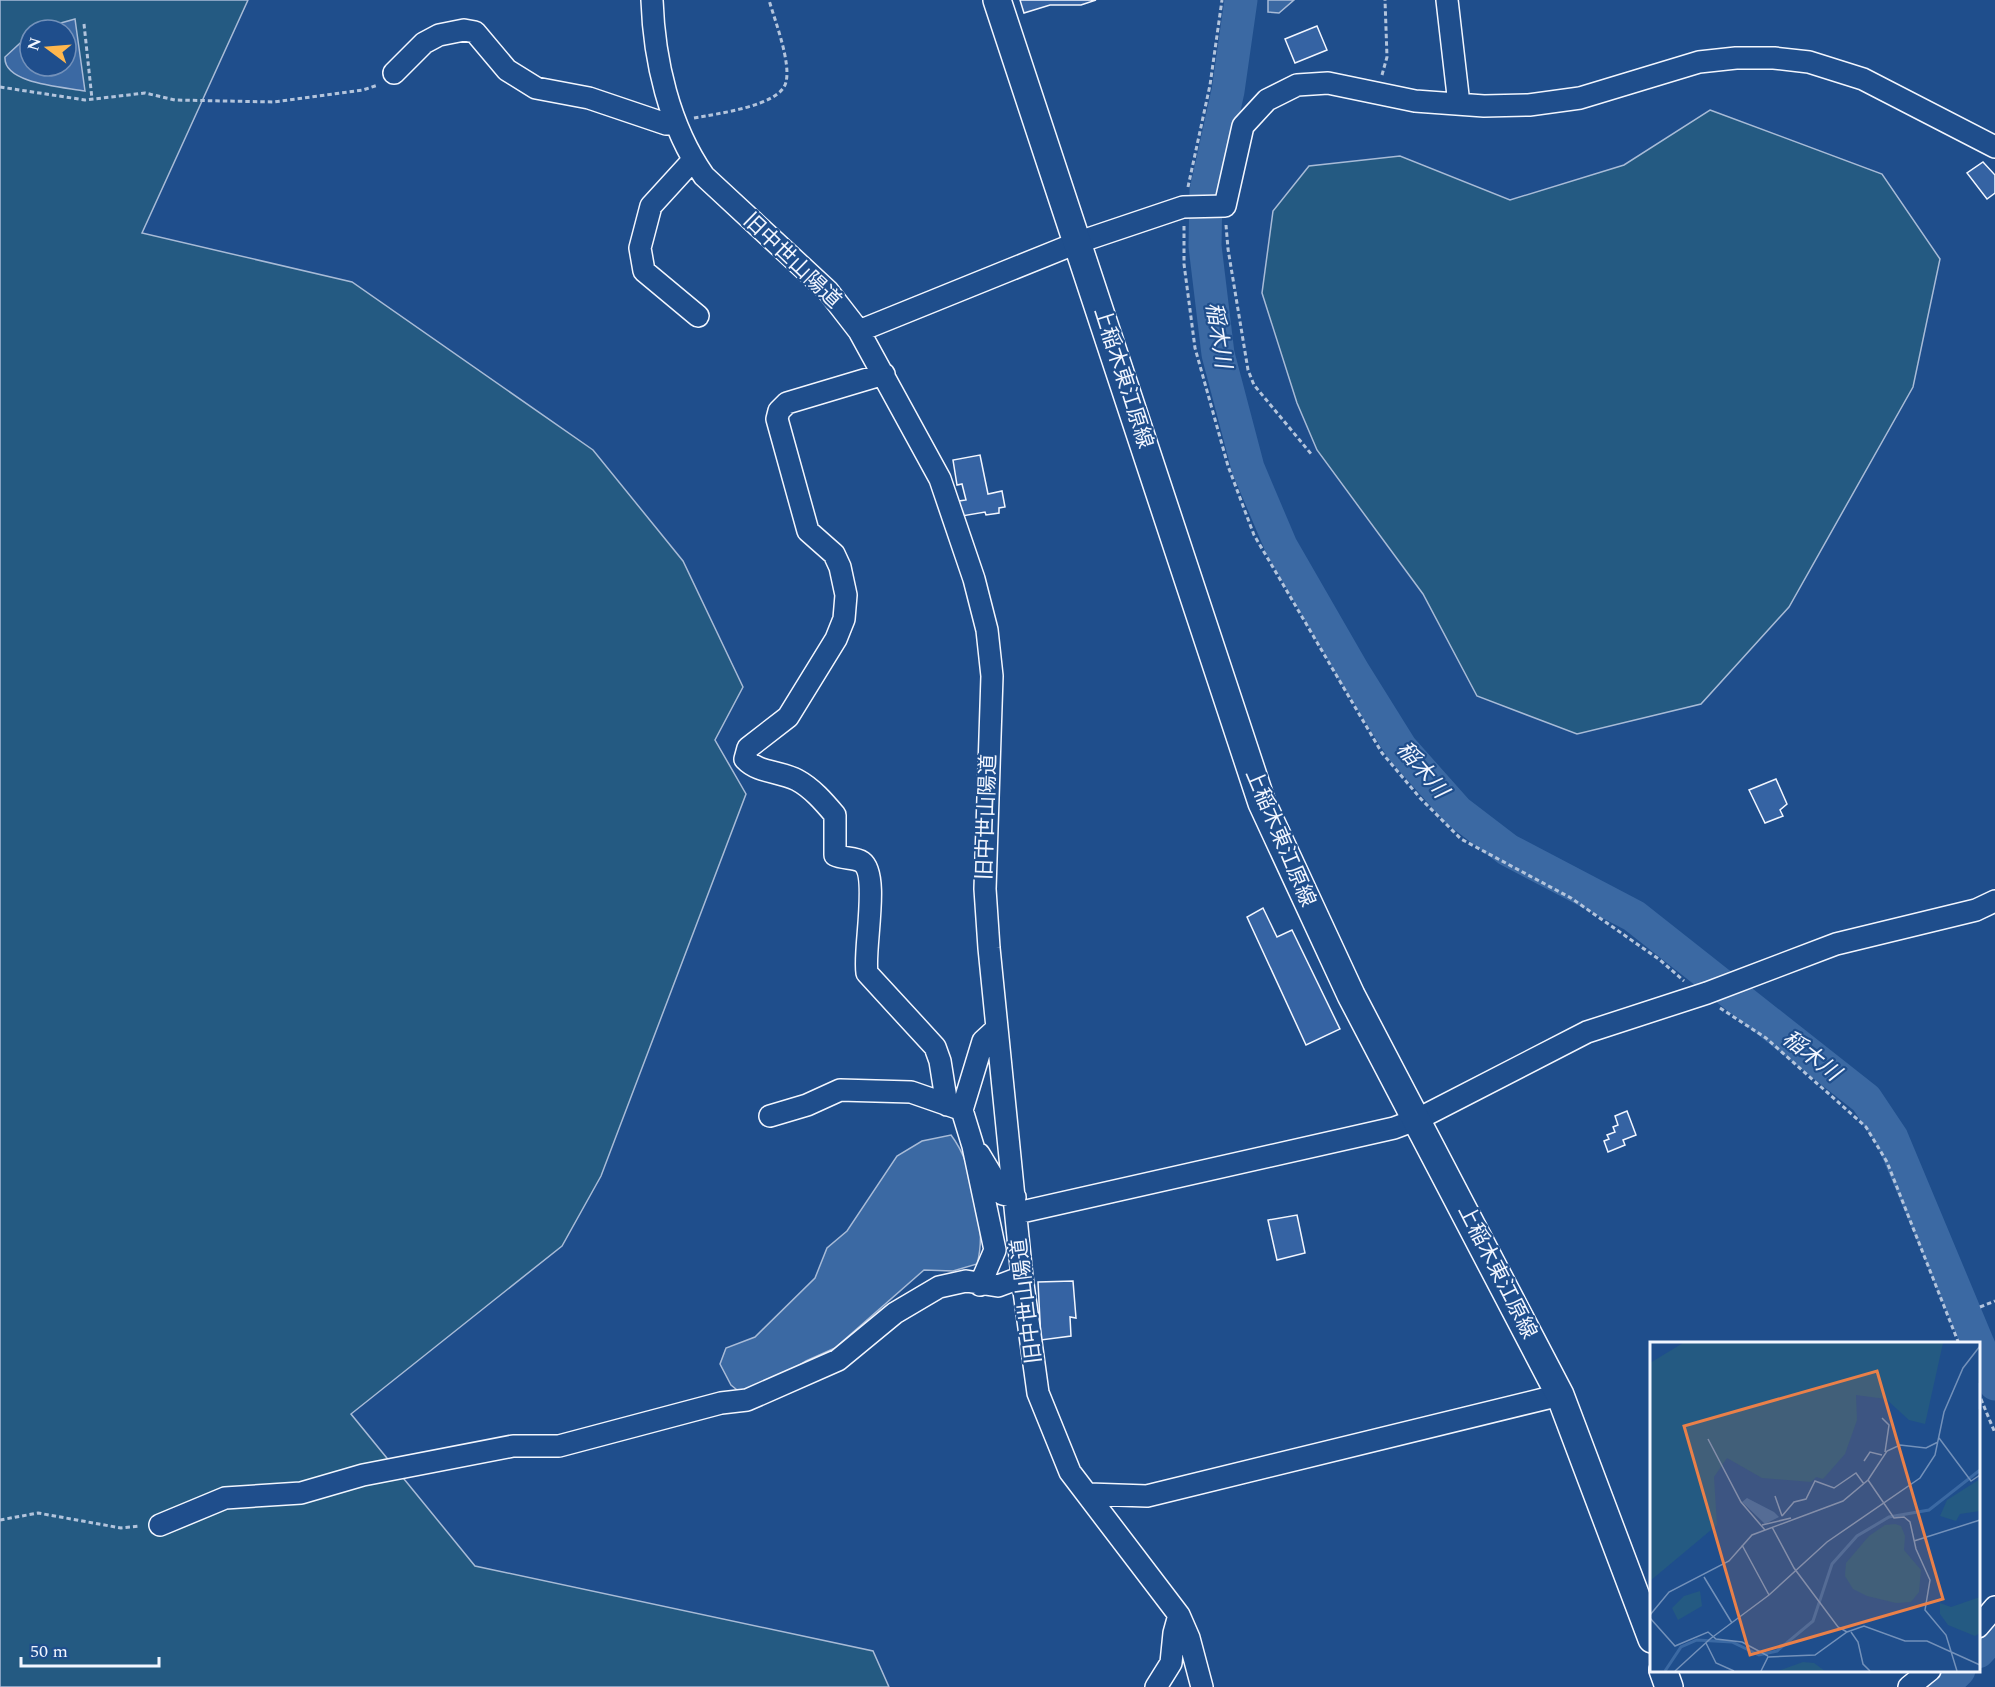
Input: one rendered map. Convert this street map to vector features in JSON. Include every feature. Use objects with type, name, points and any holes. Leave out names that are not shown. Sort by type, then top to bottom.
[{"type":"main road","name":"上稲木東江原線","points":[[997,0],[1079,242],[1262,803],[1351,995],[1418,1119],[1560,1395],[1650,1634]]},
{"type":"main road","points":[[1663,1672],[1669,1687]]},
{"type":"street","name":"旧中世山陽道","points":[[652,0],[655,40],[675,123],[693,160],[704,176],[828,291],[859,331],[940,479],[974,579],[987,630],[992,676],[985,889],[995,1030],[1016,1205],[1022,1277],[1038,1393],[1070,1472],[1179,1615],[1189,1638],[1202,1687]]},
{"type":"street","points":[[1447,0],[1459,104]]},
{"type":"street","points":[[394,73],[424,43],[439,35],[464,30],[475,32],[507,70],[536,88],[589,98],[666,124],[675,123]]},
{"type":"street","points":[[859,331],[1079,242],[1186,207],[1223,207],[1243,126],[1267,100],[1297,85],[1328,83],[1377,91],[1415,101],[1529,105],[1570,99],[1699,62],[1774,58],[1809,62],[1863,79],[1995,147]]},
{"type":"street","points":[[693,160],[651,206],[640,248],[644,271],[698,316]]},
{"type":"street","points":[[884,374],[787,403],[779,411],[777,419],[808,531],[834,554],[840,567],[846,595],[844,619],[836,639],[788,717],[748,748],[745,759],[752,766],[796,780],[818,795],[835,815],[835,855],[861,861],[867,867],[870,897],[867,973],[935,1047],[955,1107],[973,1146],[1003,1194],[1016,1205],[1394,1128],[1418,1119],[1587,1032],[1703,994],[1836,944],[1976,910],[1995,901]]},
{"type":"street","points":[[955,1107],[983,1041],[995,1030]]},
{"type":"street","points":[[770,1116],[807,1105],[840,1090],[911,1092],[955,1107]]},
{"type":"street","points":[[973,1146],[994,1250],[980,1285]]},
{"type":"street","points":[[160,1525],[225,1497],[301,1493],[363,1475],[513,1446],[559,1446],[721,1403],[747,1400],[838,1360],[895,1313],[939,1287],[966,1281],[998,1286],[1022,1277]]},
{"type":"street","points":[[1089,1494],[1147,1497],[1560,1395]]},
{"type":"street","points":[[1980,1625],[1995,1607]]},
{"type":"street","points":[[1156,1687],[1170,1663],[1179,1615]]},
{"type":"street","points":[[1909,1687],[1928,1672]]},
{"type":"path","points":[[675,123],[764,102],[780,93],[786,83],[786,68],[770,0]]},
{"type":"path","points":[[1222,0],[1210,85],[1186,207],[1184,264],[1195,348],[1228,466],[1254,535],[1382,753],[1421,799],[1461,839],[1571,898],[1660,960],[1703,994],[1766,1038],[1866,1127],[1887,1162],[1958,1342]]},
{"type":"path","points":[[1377,91],[1387,57],[1385,0]]},
{"type":"path","points":[[84,24],[92,99]]},
{"type":"path","points":[[0,87],[92,99],[145,93],[175,100],[274,102],[363,90],[379,84],[394,73]]},
{"type":"path","points":[[1223,207],[1248,370],[1254,385],[1312,455]]},
{"type":"path","points":[[1980,1307],[1995,1301]]},
{"type":"path","points":[[1980,1397],[1995,1433]]},
{"type":"path","points":[[0,1520],[38,1513],[121,1528],[160,1525]]},
{"type":"shaded area","points":[[0,0],[248,0],[142,233],[352,282],[593,450],[683,561],[743,687],[715,740],[746,794],[601,1176],[562,1246],[351,1414],[475,1566],[873,1651],[889,1687],[0,1687]]},
{"type":"shaded area","points":[[1268,0],[1294,0],[1279,13],[1268,12]]},
{"type":"shaded area","points":[[78,41],[85,91],[50,86],[22,78],[78,78]]},
{"type":"shaded area","points":[[18,45],[18,75],[7,66],[5,57]]},
{"type":"shaded area","points":[[1710,110],[1882,174],[1940,259],[1913,387],[1789,607],[1701,704],[1577,734],[1477,696],[1423,594],[1317,450],[1297,403],[1262,293],[1273,211],[1309,166],[1400,156],[1510,200],[1624,165]]},
{"type":"shaded area","points":[[951,1135],[966,1162],[976,1197],[980,1233],[977,1264],[953,1271],[924,1270],[835,1348],[806,1361],[773,1382],[742,1394],[731,1385],[720,1364],[726,1348],[755,1337],[815,1278],[827,1248],[847,1231],[897,1156],[922,1141]]},
{"type":"building","points":[[1020,0],[1096,0],[1081,5],[1050,5],[1024,13]]},
{"type":"building","points":[[1317,26],[1327,50],[1295,63],[1285,39]]},
{"type":"building","points":[[1983,162],[1995,175],[1995,193],[1987,199],[1967,173]]},
{"type":"building","points":[[980,455],[988,494],[1002,491],[1005,507],[999,508],[999,513],[986,515],[985,512],[962,516],[959,501],[966,500],[962,484],[957,485],[953,460]]},
{"type":"building","points":[[1776,779],[1787,804],[1780,810],[1783,816],[1765,823],[1749,790]]},
{"type":"building","points":[[1263,908],[1277,937],[1292,930],[1340,1029],[1306,1045],[1247,917]]},
{"type":"building","points":[[1627,1111],[1636,1135],[1623,1140],[1625,1145],[1608,1152],[1604,1141],[1609,1139],[1607,1135],[1615,1132],[1613,1127],[1618,1125],[1615,1116]]},
{"type":"building","points":[[1297,1215],[1305,1253],[1277,1260],[1268,1220]]},
{"type":"building","points":[[1073,1281],[1076,1318],[1070,1317],[1071,1336],[1041,1340],[1038,1282]]},
{"type":"waterway","name":"稲木川","points":[[1241,0],[1228,91],[1206,191],[1205,246],[1218,354],[1248,468],[1281,546],[1353,671],[1401,748],[1457,811],[1508,850],[1634,916],[1866,1099],[1892,1138],[1977,1342]]},
{"type":"waterway","name":"稲木川","points":[[1980,1349],[1995,1384]]},
{"type":"waterway","name":"稲木川","points":[[1980,1650],[1995,1633]]},
{"type":"waterway","name":"稲木川","points":[[1942,1687],[1957,1672]]}]
